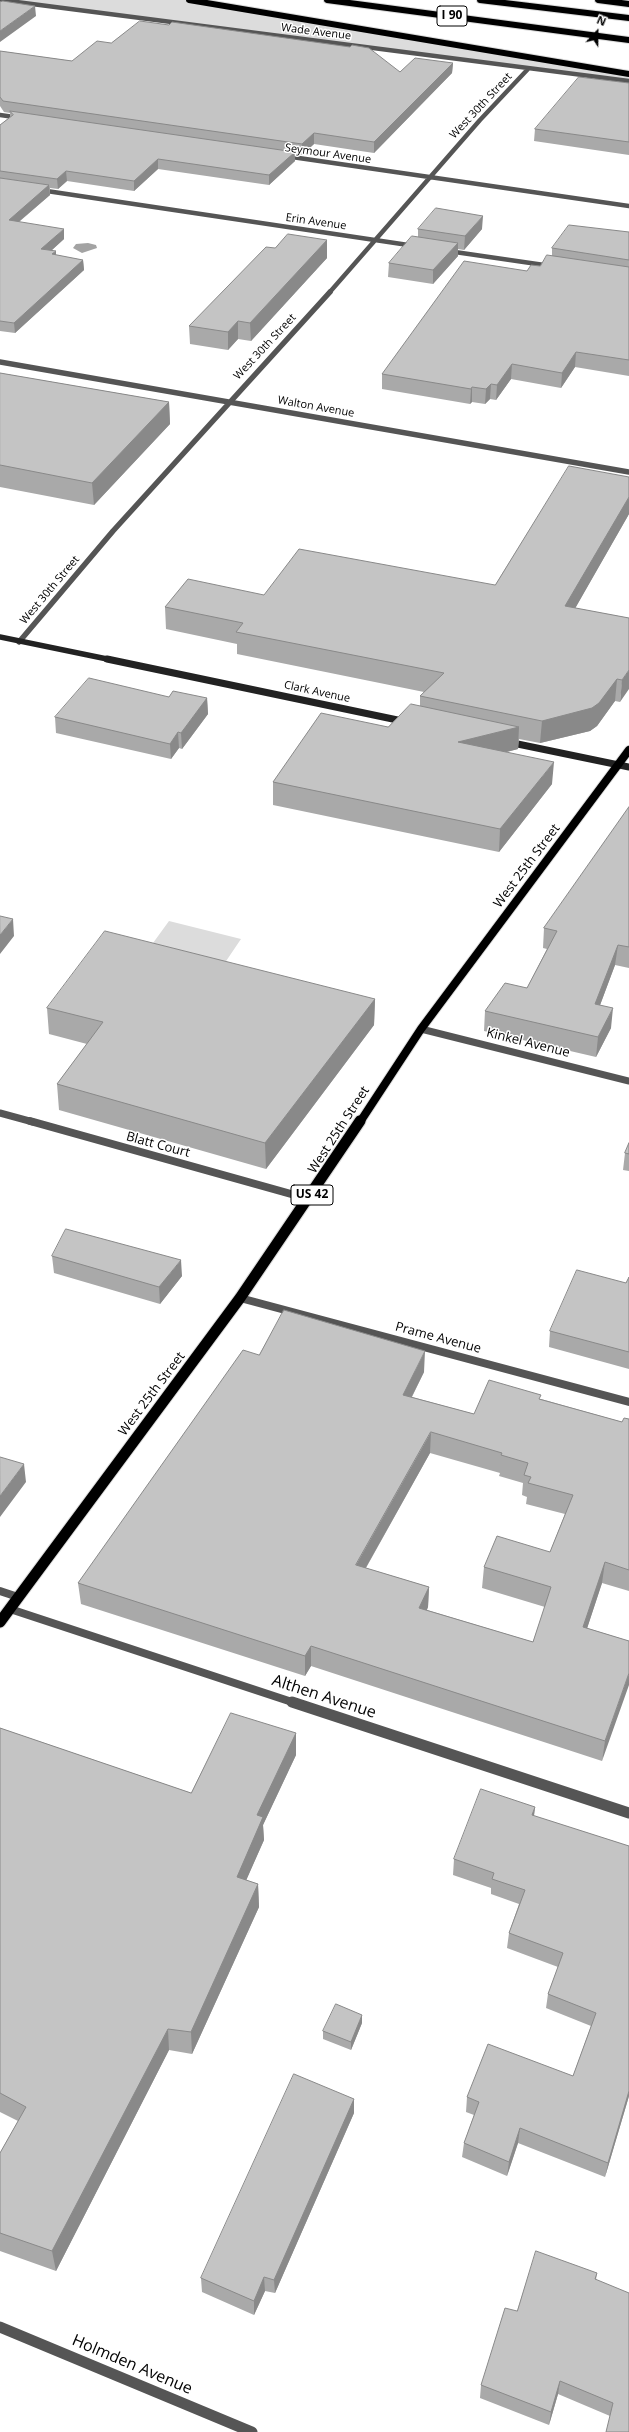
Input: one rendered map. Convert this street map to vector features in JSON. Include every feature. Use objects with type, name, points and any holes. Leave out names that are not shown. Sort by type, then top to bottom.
[{"type":"highway","points":[[189,0],[629,74]]},
{"type":"highway","name":"I 90","points":[[327,0],[629,39]]},
{"type":"highway","name":"I 90","points":[[480,0],[629,18]]},
{"type":"highway","points":[[598,0],[629,4]]},
{"type":"main road","name":"West 25th Street","points":[[0,1622],[240,1298],[309,1199],[421,1029],[629,750]]},
{"type":"street","name":"Wade Avenue","points":[[1,0],[629,81]]},
{"type":"street","points":[[4,6],[11,1]]},
{"type":"street","name":"West 30th Street","points":[[19,642],[113,531],[377,240],[480,120],[528,69]]},
{"type":"street","points":[[0,115],[24,118]]},
{"type":"street","name":"Seymour Avenue","points":[[275,155],[629,206]]},
{"type":"street","name":"Erin Avenue","points":[[31,188],[424,247]]},
{"type":"street","points":[[440,250],[558,267]]},
{"type":"street","name":"Walton Avenue","points":[[0,362],[629,472]]},
{"type":"street","name":"Clark Avenue","points":[[0,637],[412,722]]},
{"type":"street","points":[[497,740],[629,767]]},
{"type":"street","name":"Kinkel Avenue","points":[[421,1029],[629,1081]]},
{"type":"street","name":"Blatt Court","points":[[0,1113],[309,1199]]},
{"type":"street","name":"Prame Avenue","points":[[240,1298],[629,1402]]},
{"type":"street","points":[[0,1592],[18,1597]]},
{"type":"street","name":"Althen Avenue","points":[[10,1609],[629,1813]]},
{"type":"street","name":"Holmden Avenue","points":[[0,2327],[252,2432]]},
{"type":"shaded area","points":[[1,0],[189,0],[629,74],[629,81]]},
{"type":"shaded area","points":[[88,243],[96,245],[97,248],[82,253],[73,248],[76,244]]},
{"type":"shaded area","points":[[169,921],[241,939],[218,973],[145,954]]},
{"type":"building","points":[[3,1],[35,6],[0,31],[0,2]]},
{"type":"building","points":[[140,21],[169,25],[172,22],[350,47],[352,45],[369,48],[400,72],[415,58],[453,63],[374,142],[314,133],[302,144],[3,101],[0,97],[0,51],[72,61],[97,41],[111,43]]},
{"type":"building","points":[[579,77],[629,83],[629,142],[535,129]]},
{"type":"building","points":[[10,111],[295,152],[269,175],[158,159],[134,181],[66,171],[57,179],[0,171],[0,125],[13,115]]},
{"type":"building","points":[[0,178],[49,185],[9,220],[64,229],[41,249],[56,251],[52,254],[83,260],[14,323],[0,321]]},
{"type":"building","points":[[436,208],[483,216],[465,236],[418,229]]},
{"type":"building","points":[[569,225],[629,232],[629,260],[552,248]]},
{"type":"building","points":[[288,234],[327,240],[250,323],[238,321],[228,332],[189,326],[266,247],[275,248]]},
{"type":"building","points":[[412,236],[458,243],[433,270],[389,263]]},
{"type":"building","points":[[547,255],[629,267],[629,360],[576,352],[562,373],[512,364],[497,385],[491,384],[486,389],[472,387],[471,389],[382,374],[464,261],[527,271],[531,265],[540,266]]},
{"type":"building","points":[[0,373],[169,402],[92,483],[0,465]]},
{"type":"building","points":[[569,466],[629,477],[629,497],[565,606],[629,618],[629,670],[622,680],[617,679],[599,703],[592,708],[542,721],[420,696],[444,673],[236,632],[243,623],[165,607],[188,579],[264,595],[299,549],[495,585]]},
{"type":"building","points":[[89,678],[169,697],[173,691],[207,698],[181,733],[178,732],[170,744],[55,717]]},
{"type":"building","points":[[411,704],[519,727],[458,742],[554,762],[500,829],[273,782],[321,713],[388,727]]},
{"type":"building","points":[[629,807],[629,947],[618,945],[595,1004],[613,1008],[598,1037],[485,1011],[505,983],[527,988],[557,931],[544,928]]},
{"type":"building","points":[[0,916],[13,919],[0,935]]},
{"type":"building","points":[[105,931],[375,999],[265,1143],[57,1084],[103,1022],[47,1008]]},
{"type":"building","points":[[629,1143],[629,1154],[625,1153]]},
{"type":"building","points":[[66,1229],[181,1260],[159,1287],[52,1256]]},
{"type":"building","points":[[577,1270],[626,1283],[629,1277],[629,1352],[550,1331]]},
{"type":"building","points":[[284,1310],[425,1351],[403,1395],[474,1414],[489,1380],[541,1395],[539,1399],[622,1422],[624,1418],[629,1419],[629,1570],[605,1562],[583,1627],[629,1641],[629,1673],[605,1741],[311,1646],[305,1656],[78,1583],[243,1350],[259,1355]],"holes":[[[431,1432],[502,1453],[501,1455],[528,1463],[524,1475],[531,1477],[528,1483],[573,1495],[550,1552],[497,1536],[484,1567],[551,1587],[533,1642],[419,1608],[429,1587],[356,1565]]]},
{"type":"building","points":[[0,1457],[24,1464],[0,1496]]},
{"type":"building","points":[[231,1713],[296,1733],[257,1815],[263,1817],[237,1877],[258,1884],[191,2032],[168,2029],[52,2251],[0,2233],[0,2153],[26,2107],[0,2093],[0,1728],[191,1793]]},
{"type":"building","points":[[481,1789],[535,1807],[532,1815],[629,1846],[629,2091],[608,2163],[520,2128],[509,2162],[464,2143],[479,2102],[467,2097],[488,2044],[573,2076],[596,2013],[548,1994],[563,1953],[509,1933],[525,1890],[492,1879],[494,1873],[454,1859]]},
{"type":"building","points":[[336,2004],[362,2015],[351,2042],[323,2031]]},
{"type":"building","points":[[294,2074],[354,2099],[274,2280],[264,2277],[254,2301],[201,2278]]},
{"type":"building","points":[[536,2251],[597,2273],[595,2279],[629,2293],[629,2432],[606,2432],[613,2403],[560,2381],[551,2412],[481,2385],[505,2308],[517,2311]]}]
